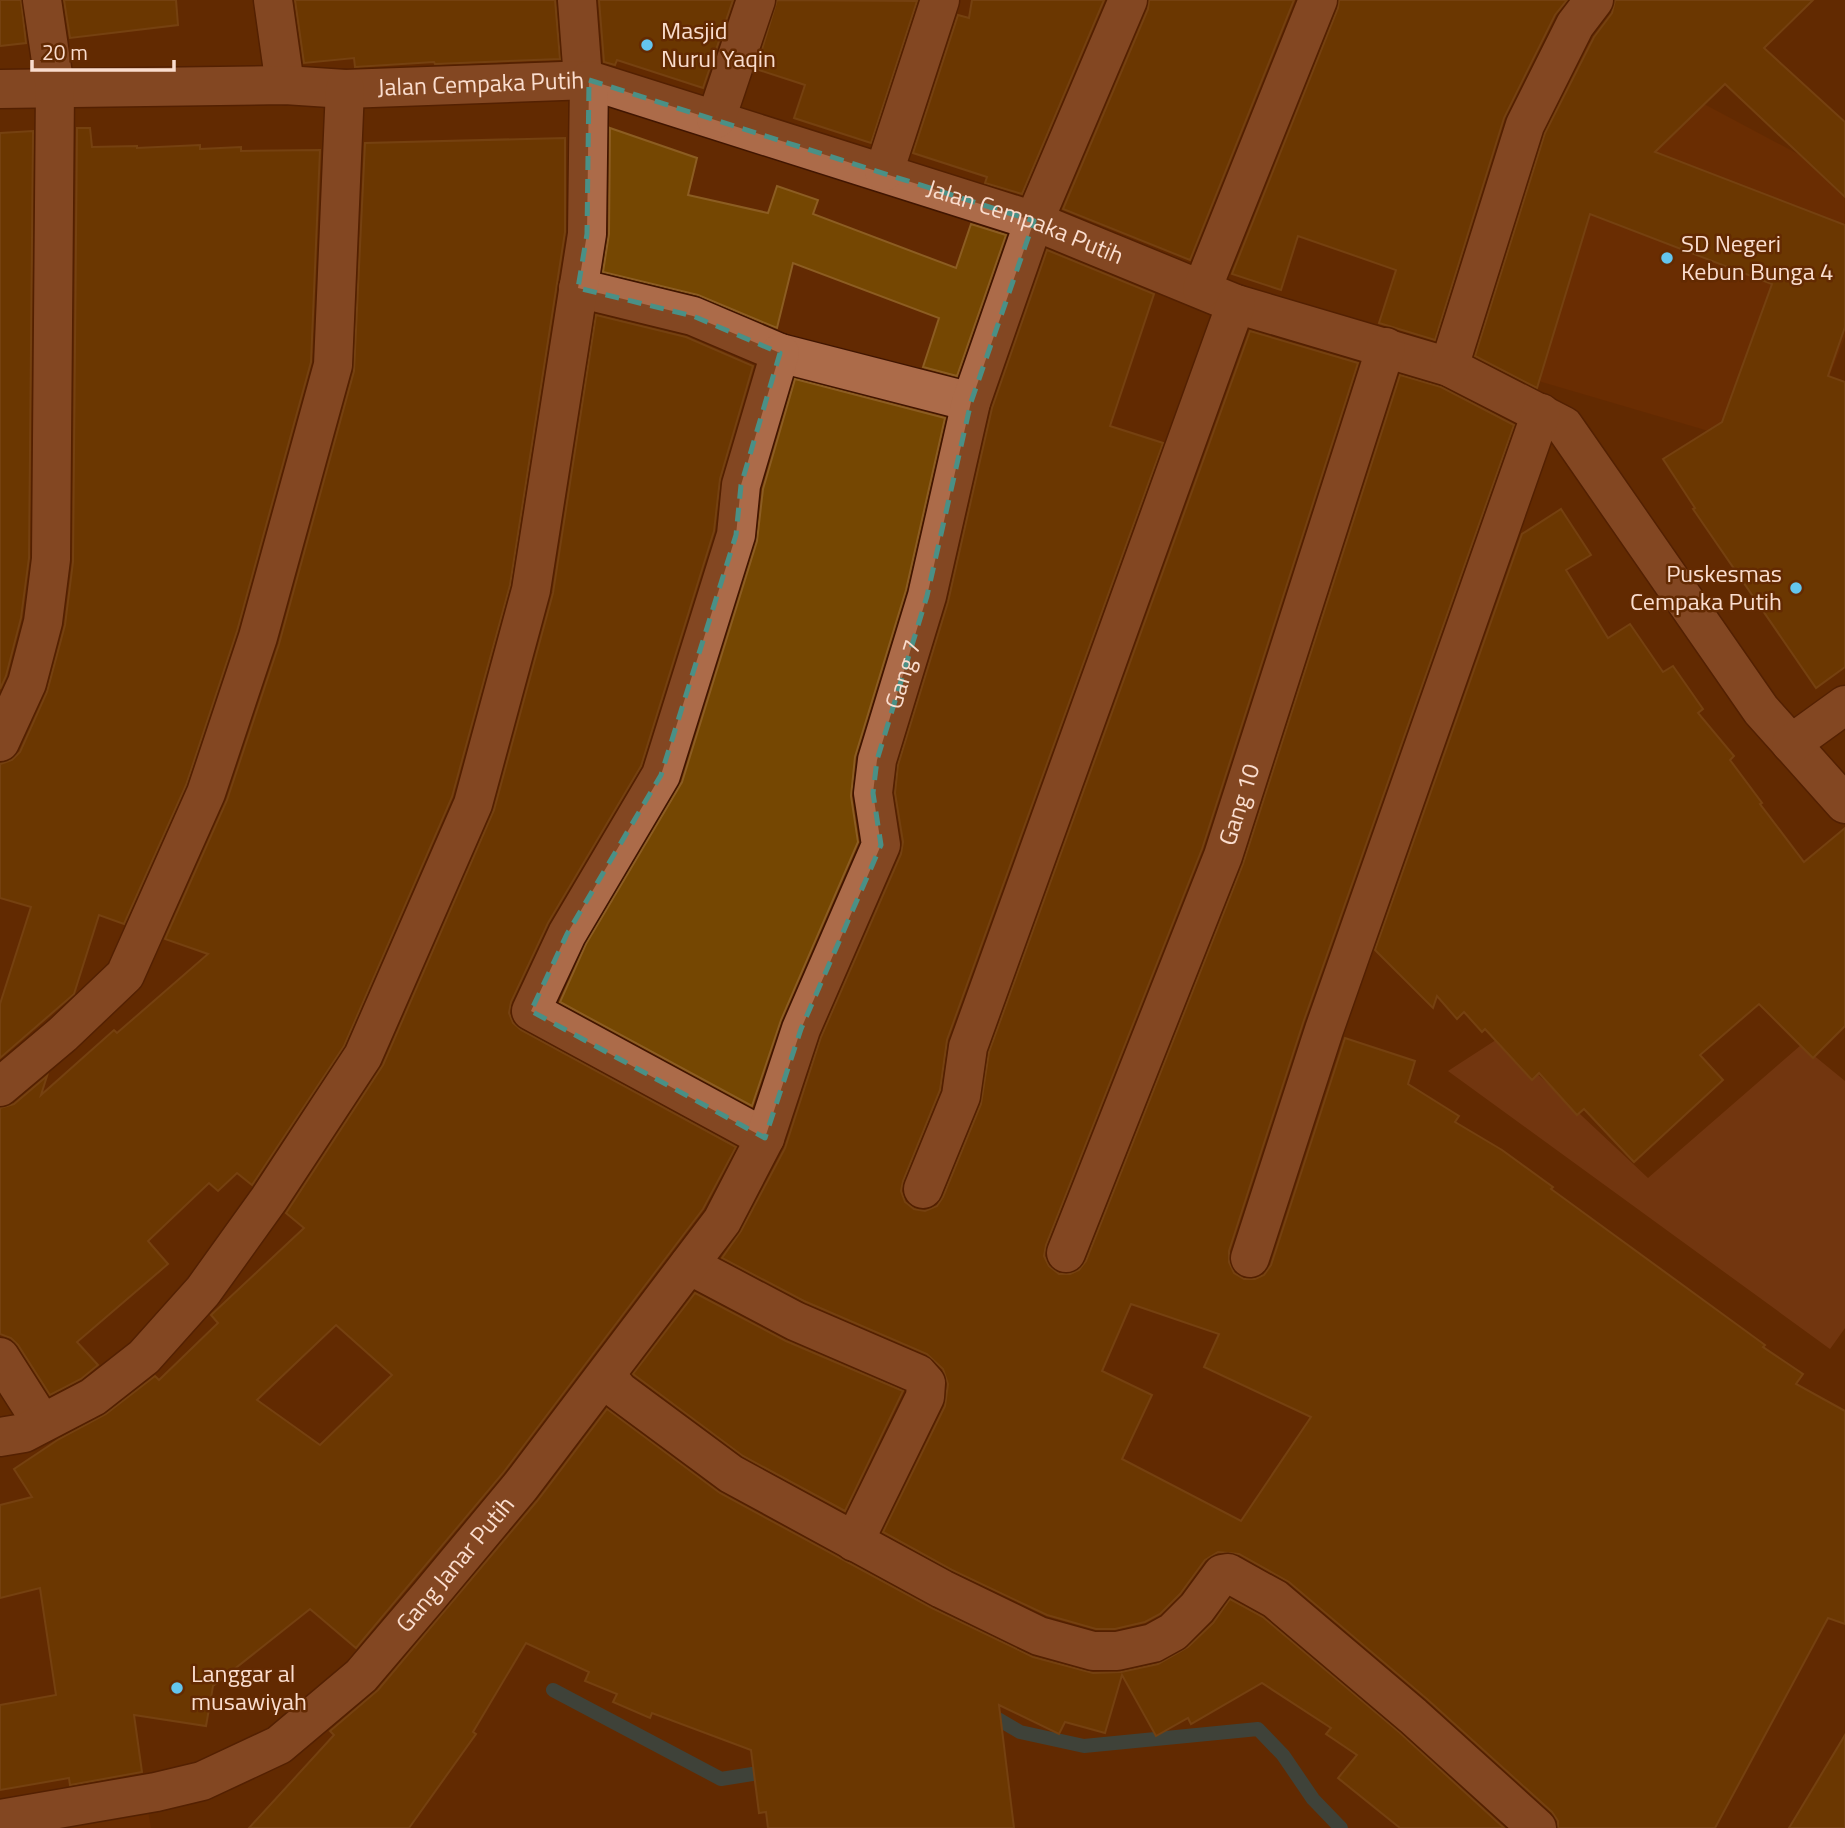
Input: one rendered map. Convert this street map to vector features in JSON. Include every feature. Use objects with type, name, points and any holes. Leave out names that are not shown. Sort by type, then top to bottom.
[{"type":"street","points":[[0,742],[27,683],[43,622],[51,559],[55,88],[42,0]]},
{"type":"street","points":[[273,0],[285,85]]},
{"type":"street","points":[[0,1437],[23,1433],[93,1397],[144,1357],[203,1291],[269,1199],[363,1056],[473,804],[531,590],[587,233],[589,80],[583,79],[577,0]]},
{"type":"street","points":[[716,119],[756,0]]},
{"type":"street","points":[[884,172],[940,0]]},
{"type":"street","name":"Gang 7","points":[[768,1130],[801,1029],[881,845],[873,793],[877,760],[927,596],[971,402],[1034,221],[1128,0]]},
{"type":"street","points":[[923,1189],[961,1096],[968,1047],[1318,0]]},
{"type":"street","points":[[1449,367],[1525,125],[1575,25],[1594,0]]},
{"type":"street","name":"Jalan Cempaka Putih","points":[[0,89],[285,85],[345,89],[589,80],[1034,221],[1219,296],[1449,367],[1564,425],[1761,710],[1845,804]]},
{"type":"street","points":[[0,1087],[125,975],[206,793],[258,637],[333,365],[345,89]]},
{"type":"street","points":[[578,288],[693,316],[780,353],[971,402]]},
{"type":"street","name":"Gang 10","points":[[1066,1253],[1223,856],[1386,347]]},
{"type":"street","points":[[768,1130],[531,1011],[567,934],[661,775],[736,535],[741,485],[780,353]]},
{"type":"street","points":[[1250,1258],[1324,1030],[1541,413]]},
{"type":"street","points":[[1790,744],[1845,705]]},
{"type":"street","name":"Gang Janar Putih","points":[[0,1819],[51,1819],[202,1781],[279,1745],[361,1676],[520,1487],[722,1221],[768,1130]]},
{"type":"street","points":[[689,1265],[795,1321],[918,1374],[926,1383],[925,1397],[853,1542]]},
{"type":"street","points":[[0,1357],[42,1423]]},
{"type":"street","points":[[606,1375],[619,1391],[731,1474],[942,1589],[1040,1636],[1093,1651],[1138,1648],[1164,1638],[1197,1608],[1222,1574],[1228,1573],[1275,1599],[1413,1716],[1537,1828]]},
{"type":"highlighted area","points":[[589,80],[1034,221],[971,402],[927,596],[877,760],[873,793],[881,845],[801,1029],[765,1138],[531,1011],[567,934],[661,775],[736,535],[741,485],[780,353],[693,316],[578,288],[587,234]]},
{"type":"shaded area","name":"SD Negeri Kebun Bunga 4","points":[[1584,40],[1845,179],[1845,337],[1797,457],[1460,358],[1537,96]]},
{"type":"shaded area","points":[[1499,1038],[1648,1178],[1801,1045],[1845,1081],[1845,1328],[1830,1349],[1448,1071]]},
{"type":"shaded area","points":[[148,1811],[151,1828],[41,1828]]},
{"type":"building","points":[[0,0],[21,0],[26,43],[0,46]]},
{"type":"building","points":[[64,0],[176,0],[178,25],[70,38]]},
{"type":"building","points":[[295,0],[555,0],[560,59],[355,67],[354,58],[304,63]]},
{"type":"building","name":"Masjid Nurul Yaqin","points":[[599,0],[733,0],[703,88],[617,60],[615,65],[604,62]]},
{"type":"building","points":[[777,0],[917,1],[871,143],[794,118],[805,85],[756,69]]},
{"type":"building","points":[[972,0],[1104,0],[1022,194],[985,183],[987,177],[913,153],[958,15],[969,18]]},
{"type":"building","points":[[1149,0],[1294,0],[1190,260],[1063,209],[1148,9]]},
{"type":"building","points":[[1339,0],[1567,0],[1555,15],[1504,118],[1435,340],[1379,323],[1396,270],[1298,236],[1281,290],[1232,274]]},
{"type":"building","points":[[1615,0],[1813,0],[1764,48],[1845,122],[1845,197],[1725,84],[1655,152],[1845,225],[1845,327],[1828,376],[1845,382],[1845,667],[1816,688],[1693,509],[1695,508],[1663,459],[1722,422],[1772,284],[1590,214],[1537,388],[1475,356],[1545,133],[1594,37],[1612,13]]},
{"type":"building","points":[[77,128],[90,128],[92,147],[200,145],[200,149],[241,147],[241,151],[320,150],[311,362],[237,631],[186,785],[124,924],[99,915],[74,994],[0,1058],[0,1004],[31,907],[0,898],[0,764],[12,760],[20,752],[47,692],[65,625],[73,562]]},
{"type":"building","points":[[610,128],[697,158],[688,195],[768,213],[777,186],[818,200],[813,214],[956,268],[971,224],[1006,235],[957,376],[923,367],[939,318],[793,263],[777,328],[698,295],[603,272],[609,234]]},
{"type":"building","points":[[33,131],[29,558],[21,618],[0,689],[0,133]]},
{"type":"building","points":[[565,138],[565,232],[510,585],[452,797],[344,1046],[252,1185],[237,1173],[218,1191],[209,1183],[148,1241],[168,1264],[77,1342],[98,1365],[81,1379],[50,1395],[18,1345],[11,1338],[0,1334],[0,1108],[14,1104],[47,1076],[41,1095],[114,1030],[117,1033],[208,954],[165,939],[227,800],[279,644],[354,371],[365,143]]},
{"type":"building","points":[[1047,250],[1154,294],[1110,426],[1163,443],[947,1040],[940,1090],[903,1181],[901,1191],[905,1202],[914,1209],[925,1211],[937,1206],[943,1197],[981,1104],[989,1052],[1250,331],[1358,363],[1202,849],[1046,1245],[1044,1256],[1049,1266],[1059,1274],[1070,1274],[1079,1270],[1086,1261],[1243,864],[1400,375],[1441,387],[1514,425],[1303,1023],[1229,1251],[1229,1262],[1234,1273],[1244,1279],[1255,1279],[1264,1275],[1271,1265],[1345,1038],[1415,1061],[1408,1084],[1459,1116],[1455,1122],[1502,1150],[1553,1187],[1551,1189],[1765,1345],[1763,1347],[1803,1374],[1796,1384],[1845,1411],[1845,1624],[1828,1618],[1715,1828],[1558,1828],[1558,1821],[1552,1812],[1427,1699],[1289,1582],[1239,1554],[1218,1552],[1205,1560],[1180,1594],[1160,1614],[1145,1622],[1115,1629],[1096,1629],[1047,1615],[952,1570],[883,1532],[945,1406],[948,1384],[943,1369],[927,1354],[804,1301],[722,1258],[741,1231],[785,1148],[821,1037],[901,854],[903,842],[895,793],[898,765],[948,602],[992,408]],"holes":[[[1131,1304],[1219,1334],[1204,1367],[1311,1417],[1241,1521],[1122,1459],[1152,1395],[1102,1371]]]},
{"type":"building","points":[[596,315],[686,337],[753,366],[720,479],[714,531],[641,766],[548,923],[511,1002],[509,1013],[513,1023],[521,1030],[736,1147],[703,1209],[503,1473],[356,1648],[310,1609],[213,1686],[206,1726],[134,1715],[142,1772],[70,1785],[69,1778],[0,1790],[0,1705],[56,1695],[40,1588],[0,1598],[0,1505],[32,1497],[14,1469],[59,1439],[106,1414],[155,1376],[159,1380],[218,1323],[211,1315],[304,1228],[286,1213],[383,1065],[494,810],[553,593]],"holes":[[[336,1325],[392,1375],[320,1445],[257,1400]]]},
{"type":"building","points":[[795,379],[945,418],[906,590],[855,757],[851,796],[858,842],[781,1020],[752,1106],[560,1002],[586,944],[682,782],[757,541],[763,489]]},
{"type":"building","points":[[1561,509],[1591,555],[1566,570],[1608,638],[1630,624],[1663,672],[1673,666],[1703,709],[1698,713],[1734,756],[1730,760],[1804,862],[1845,828],[1845,1026],[1813,1058],[1759,1004],[1700,1055],[1723,1080],[1634,1162],[1584,1109],[1577,1115],[1539,1073],[1532,1080],[1485,1029],[1482,1032],[1464,1012],[1457,1019],[1437,996],[1433,1008],[1375,950],[1522,534]]},
{"type":"building","points":[[695,1293],[786,1341],[903,1391],[845,1511],[743,1456],[633,1374]]},
{"type":"building","points":[[607,1409],[720,1493],[932,1608],[1033,1657],[1093,1673],[1121,1672],[1158,1664],[1188,1647],[1213,1623],[1230,1599],[1263,1617],[1399,1732],[1504,1828],[1400,1828],[1338,1778],[1357,1755],[1326,1734],[1331,1728],[1262,1683],[1191,1724],[1188,1718],[1156,1736],[1122,1675],[1105,1733],[1065,1722],[1059,1734],[999,1705],[1014,1828],[768,1828],[766,1812],[759,1813],[751,1750],[652,1713],[650,1718],[613,1702],[617,1694],[585,1681],[589,1672],[526,1643],[473,1732],[476,1734],[409,1828],[249,1828],[334,1735],[330,1731],[378,1690],[537,1501]]},
{"type":"building","points":[[1845,1735],[1845,1828],[1789,1828]]},
{"type":"waterway","points":[[553,1690],[721,1779],[771,1771]]},
{"type":"waterway","points":[[986,1712],[1020,1732],[1084,1746],[1258,1729],[1283,1755],[1313,1799],[1341,1828]]},
{"type":"place","name":"Masjid Nurul Yaqin","points":[[647,45]]},
{"type":"place","name":"SD Negeri Kebun Bunga 4","points":[[1667,258]]},
{"type":"place","name":"Puskesmas Cempaka Putih","points":[[1796,588]]},
{"type":"place","name":"Langgar al musawiyah","points":[[177,1688]]}]
